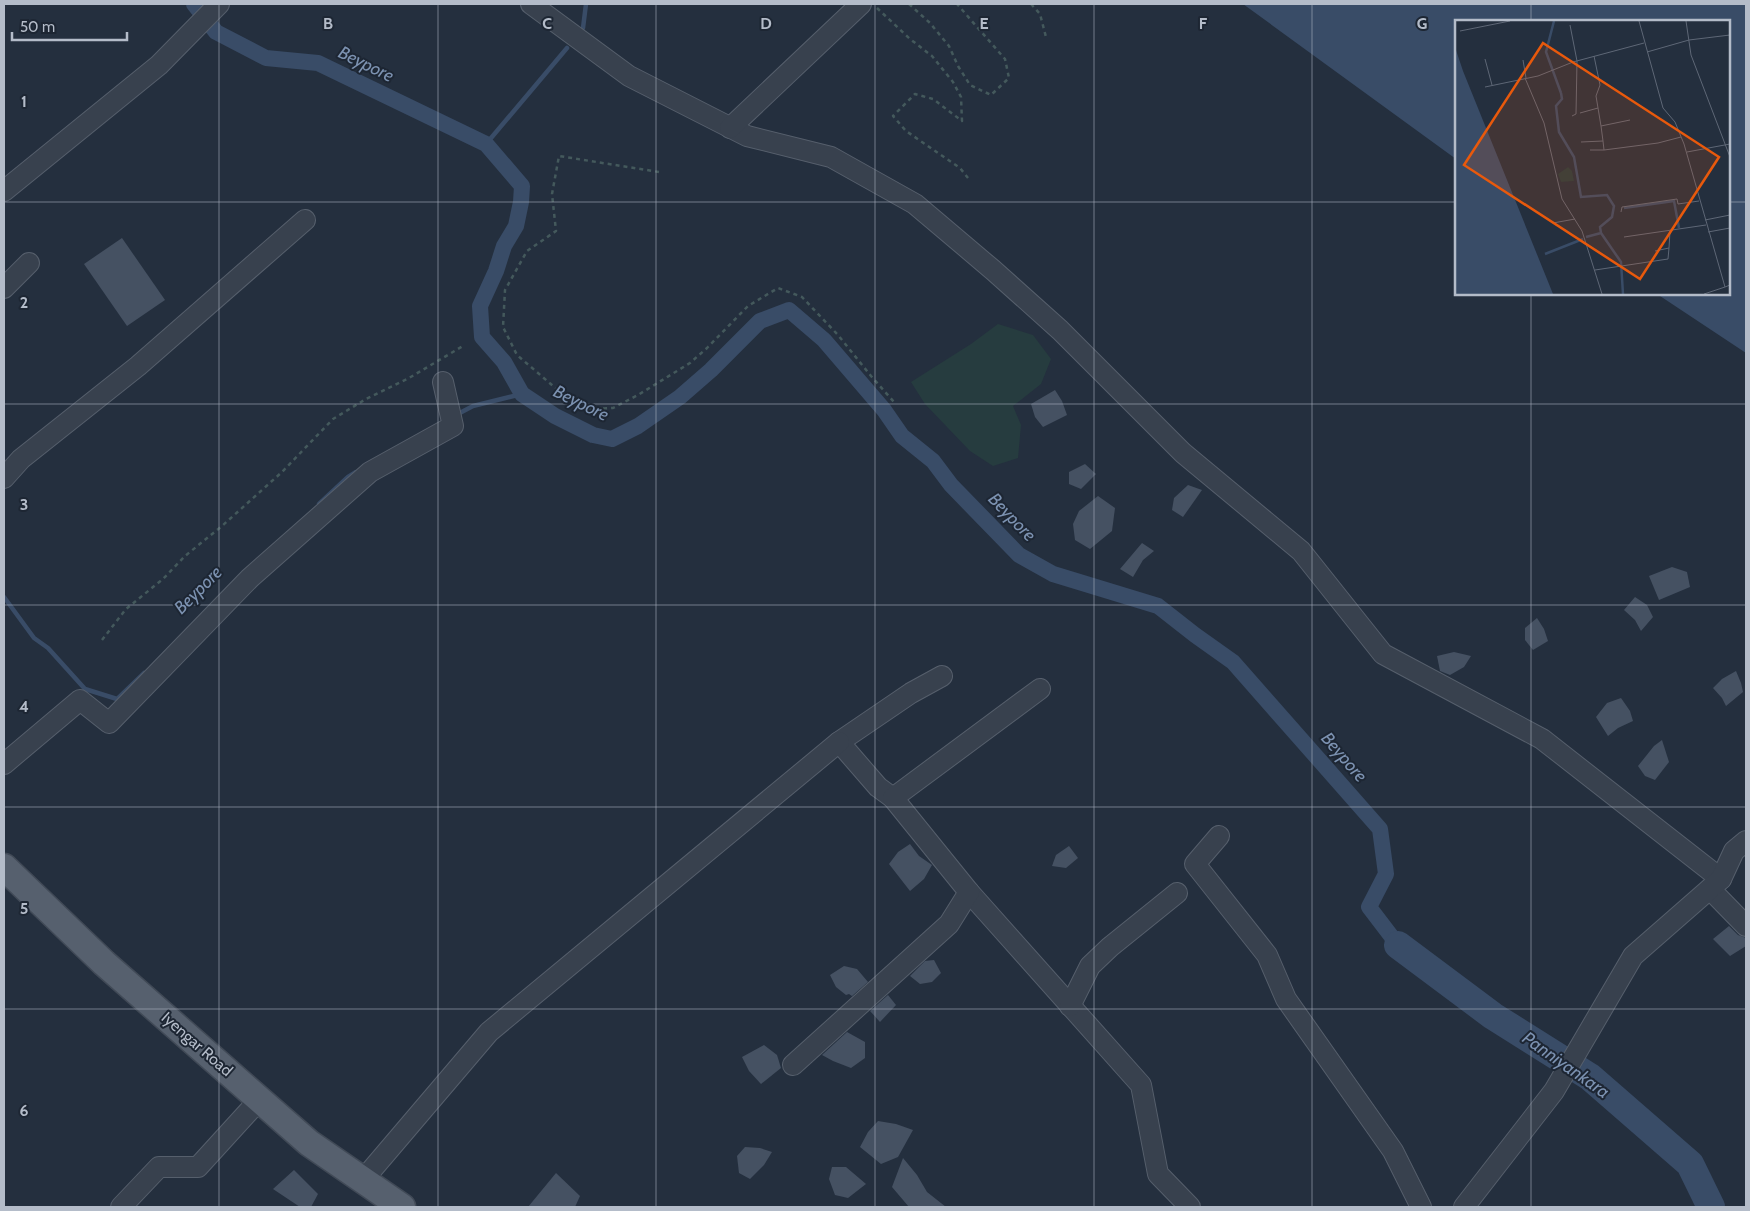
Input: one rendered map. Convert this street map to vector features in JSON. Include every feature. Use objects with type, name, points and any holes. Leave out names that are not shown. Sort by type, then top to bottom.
[{"type":"main road","name":"Iyengar Road","points":[[4,867],[104,963],[309,1144],[402,1207]]},
{"type":"street","points":[[4,191],[160,65],[220,4]]},
{"type":"street","points":[[531,4],[629,76],[747,136],[831,157],[915,204],[1060,330],[1183,453],[1301,551],[1383,654],[1542,739],[1715,884],[1746,926]]},
{"type":"street","points":[[730,128],[861,4]]},
{"type":"street","points":[[6,468],[21,459],[138,366],[305,220]]},
{"type":"street","points":[[4,288],[29,263]]},
{"type":"street","points":[[4,764],[80,700],[109,723],[250,578],[370,472],[453,426],[442,382]]},
{"type":"street","points":[[363,1180],[489,1032],[839,742],[911,693],[942,676]]},
{"type":"street","points":[[893,798],[1040,688]]},
{"type":"street","points":[[839,742],[878,787],[893,798],[969,892],[1141,1085],[1158,1174],[1190,1207]]},
{"type":"street","points":[[1219,836],[1196,864],[1267,955],[1286,999],[1393,1151],[1421,1207]]},
{"type":"street","points":[[1464,1207],[1554,1091],[1633,956],[1715,884],[1734,851],[1746,841]]},
{"type":"street","points":[[793,1065],[949,924],[969,892]]},
{"type":"street","points":[[1070,1006],[1090,966],[1110,947],[1177,893]]},
{"type":"street","points":[[122,1207],[159,1168],[198,1167],[260,1099]]},
{"type":"path","points":[[872,4],[910,39],[932,56],[953,82],[961,96],[962,121],[933,99],[915,94],[893,116],[906,131],[926,147],[960,168],[968,178]]},
{"type":"path","points":[[908,4],[930,23],[949,46],[958,66],[970,85],[991,95],[1009,78],[1004,59],[957,4]]},
{"type":"path","points":[[1031,4],[1040,14],[1046,37]]},
{"type":"path","points":[[659,172],[560,156],[552,194],[556,231],[527,251],[505,290],[503,327],[517,356],[581,410],[613,408],[690,363],[708,348],[748,306],[778,288],[802,297],[838,335],[894,402]]},
{"type":"path","points":[[102,640],[126,609],[163,579],[185,556],[222,526],[282,472],[333,419],[463,346]]},
{"type":"green space","points":[[998,324],[1033,335],[1051,359],[1041,384],[1013,406],[1021,425],[1018,458],[993,466],[970,451],[925,404],[911,382],[971,344]]},
{"type":"water","points":[[1243,4],[1746,4],[1746,353],[1659,295],[1730,295],[1730,20],[1455,20],[1455,158]]},
{"type":"building","points":[[122,238],[165,300],[127,326],[84,264]]},
{"type":"building","points":[[1055,390],[1062,401],[1067,415],[1043,427],[1035,417],[1031,404]]},
{"type":"building","points":[[1085,464],[1096,474],[1081,489],[1069,484],[1069,472]]},
{"type":"building","points":[[1188,485],[1202,490],[1183,517],[1172,510],[1174,498]]},
{"type":"building","points":[[1098,496],[1115,508],[1112,531],[1090,549],[1075,540],[1073,524],[1079,511]]},
{"type":"building","points":[[1142,543],[1154,551],[1143,560],[1133,577],[1120,569]]},
{"type":"building","points":[[1672,567],[1687,572],[1690,587],[1659,600],[1649,576]]},
{"type":"building","points":[[1635,597],[1647,605],[1653,617],[1641,631],[1635,620],[1624,610]]},
{"type":"building","points":[[1537,618],[1544,629],[1548,641],[1533,650],[1525,640],[1525,628]]},
{"type":"building","points":[[1454,652],[1471,656],[1464,667],[1450,675],[1440,671],[1437,656]]},
{"type":"building","points":[[1736,671],[1743,692],[1726,706],[1713,688],[1722,679]]},
{"type":"building","points":[[1621,698],[1630,711],[1633,721],[1618,728],[1608,736],[1596,717],[1607,703]]},
{"type":"building","points":[[1662,740],[1669,762],[1655,780],[1645,776],[1638,766],[1654,746]]},
{"type":"building","points":[[910,844],[919,856],[932,865],[924,879],[910,891],[889,864],[898,852]]},
{"type":"building","points":[[1069,846],[1078,858],[1066,868],[1052,866],[1056,855]]},
{"type":"building","points":[[1729,926],[1738,935],[1746,938],[1746,946],[1730,956],[1713,939]]},
{"type":"building","points":[[934,960],[941,973],[932,982],[920,984],[910,976],[925,961]]},
{"type":"building","points":[[844,966],[857,969],[868,982],[852,996],[846,995],[836,987],[830,975]]},
{"type":"building","points":[[888,995],[896,1005],[880,1022],[870,1011]]},
{"type":"building","points":[[847,1032],[865,1042],[865,1058],[851,1068],[822,1055]]},
{"type":"building","points":[[764,1045],[777,1055],[781,1068],[761,1084],[749,1071],[742,1057]]},
{"type":"building","points":[[878,1121],[896,1124],[913,1130],[898,1157],[881,1164],[860,1147],[868,1132]]},
{"type":"building","points":[[745,1147],[760,1148],[772,1152],[764,1165],[750,1179],[739,1173],[737,1156]]},
{"type":"building","points":[[903,1158],[917,1175],[927,1192],[946,1207],[909,1207],[892,1187]]},
{"type":"building","points":[[832,1167],[846,1167],[866,1184],[848,1198],[835,1195],[829,1179]]},
{"type":"building","points":[[294,1170],[318,1194],[311,1207],[300,1207],[273,1189]]},
{"type":"building","points":[[556,1173],[580,1196],[575,1207],[528,1207]]},
{"type":"waterway","name":"Beypore","points":[[194,4],[216,32],[266,58],[318,63],[486,144],[522,186],[516,226],[504,246],[496,271],[480,306],[482,337],[504,362],[522,394],[555,416],[593,435],[612,439],[638,426],[680,397],[711,370],[760,321],[789,310],[824,340],[884,410],[902,436],[933,461],[951,485],[1019,555],[1053,574],[1158,606],[1233,662],[1380,829],[1386,874],[1369,907],[1398,945]]},
{"type":"waterway","points":[[583,28],[586,4]]},
{"type":"waterway","points":[[486,144],[567,48]]},
{"type":"waterway","name":"Beypore","points":[[456,415],[473,406],[522,394]]},
{"type":"waterway","name":"Beypore","points":[[319,504],[356,472]]},
{"type":"waterway","name":"Beypore","points":[[4,597],[34,638],[48,648],[85,689],[117,699],[144,673]]},
{"type":"waterway","name":"Panniyankara","points":[[1398,945],[1493,1016],[1590,1077],[1690,1164],[1711,1207]]}]
